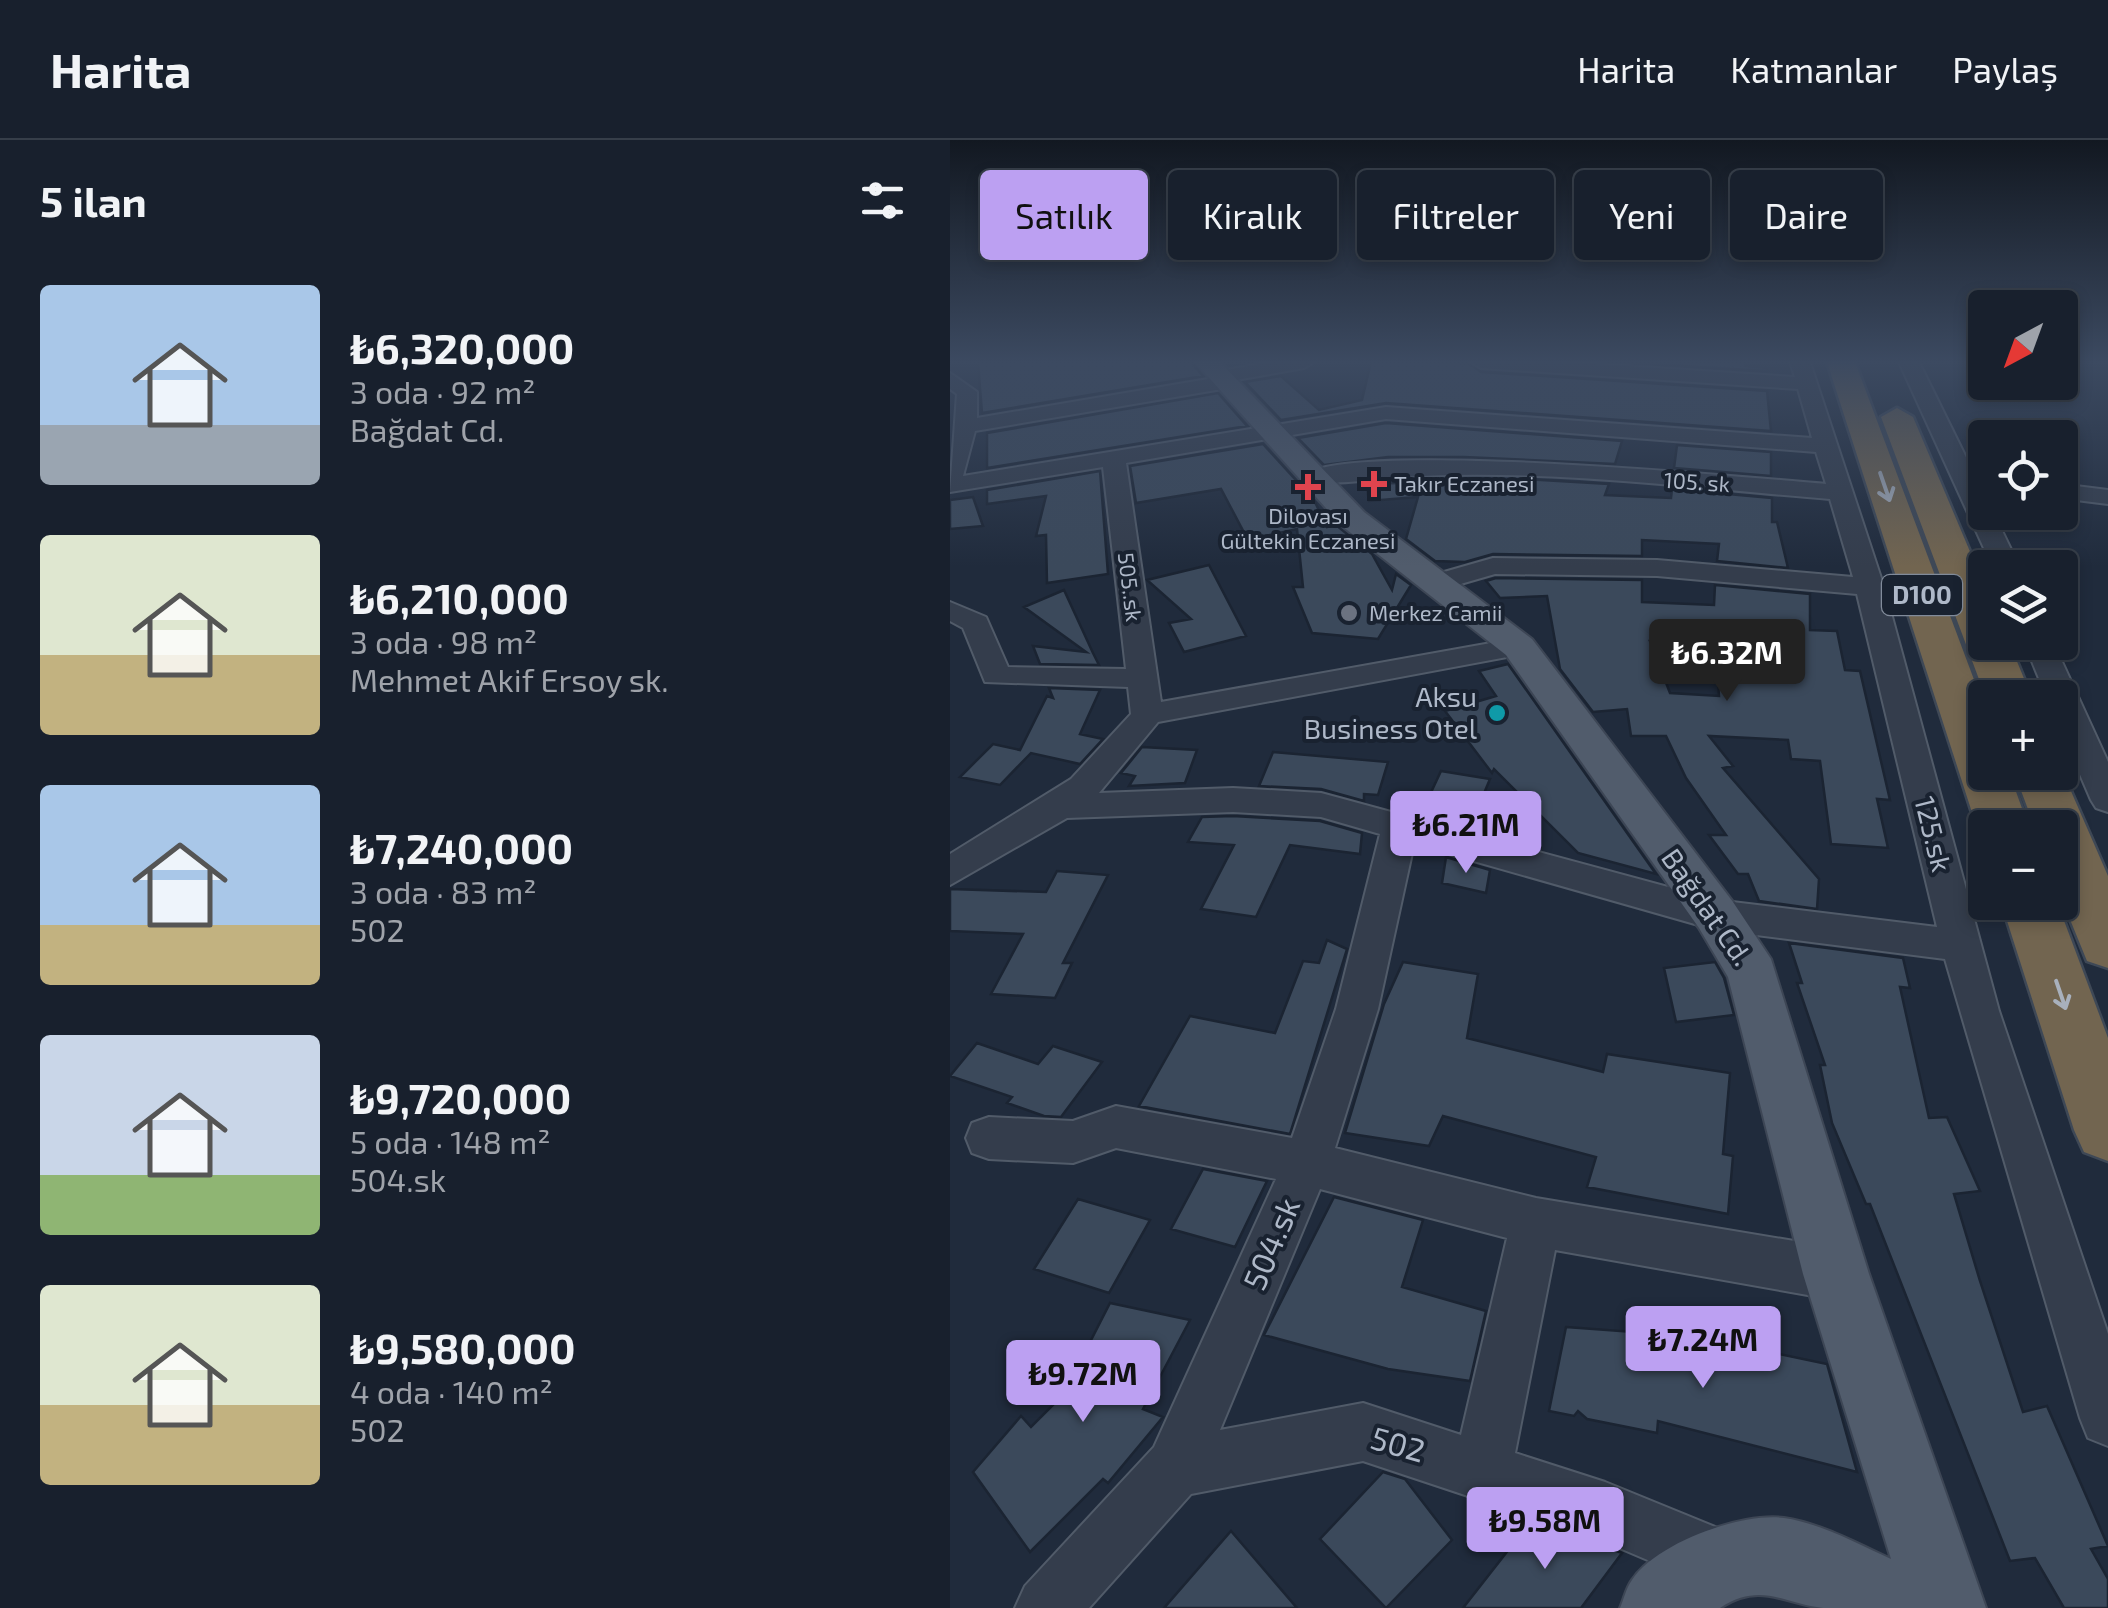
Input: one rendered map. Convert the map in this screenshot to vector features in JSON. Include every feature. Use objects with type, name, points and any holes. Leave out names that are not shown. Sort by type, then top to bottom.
[{"type":"highway","name":"D100","points":[[1865,431],[1997,810]]},
{"type":"highway","name":"D100","points":[[1903,431],[1968,595]]},
{"type":"highway","points":[[2046,790],[2108,945]]},
{"type":"highway","points":[[2035,920],[2108,1130]]},
{"type":"main road","name":"Bağdat Cd.","points":[[1276,432],[1352,519],[1519,648],[1716,916],[1752,974],[1836,1274],[1946,1608]]},
{"type":"main road","points":[[1660,1608],[1668,1598],[1724,1562],[1784,1556],[1907,1608]]},
{"type":"street","points":[[965,431],[951,477],[1114,460],[1285,431]]},
{"type":"street","points":[[1396,431],[1416,467]]},
{"type":"street","points":[[1702,431],[1826,446]]},
{"type":"street","name":"125.sk","points":[[1821,431],[1870,586],[1962,946],[2108,1418]]},
{"type":"street","points":[[1947,431],[1968,470]]},
{"type":"street","name":"505..sk","points":[[1114,460],[1147,714]]},
{"type":"street","name":"105. sk","points":[[1313,477],[1416,467],[1842,493]]},
{"type":"street","points":[[2078,493],[2108,497]]},
{"type":"street","points":[[1433,584],[1493,566],[1657,568],[1870,586]]},
{"type":"street","points":[[950,610],[976,623],[996,676],[1142,678]]},
{"type":"street","points":[[950,871],[1063,806],[1120,756],[1147,714],[1519,648]]},
{"type":"street","points":[[2046,660],[2108,800]]},
{"type":"street","points":[[1063,806],[1232,800],[1321,805],[1716,916],[1962,946]]},
{"type":"street","name":"504.sk","points":[[1047,1608],[1175,1468],[1307,1163],[1356,1009],[1399,829]]},
{"type":"street","points":[[989,1138],[1073,1142],[1116,1128],[1307,1163],[1536,1222],[1836,1274]]},
{"type":"street","points":[[1482,1471],[1536,1222]]},
{"type":"street","name":"502","points":[[1175,1468],[1364,1432],[1604,1512],[1724,1562]]},
{"type":"building","points":[[1001,431],[1219,431],[987,468],[987,433]]},
{"type":"building","points":[[1342,431],[1484,431],[1622,441],[1615,464],[1388,457],[1324,465],[1298,438]]},
{"type":"building","points":[[1263,444],[1314,500],[1327,527],[1336,525],[1372,554],[1392,590],[1396,574],[1411,585],[1378,639],[1312,633],[1293,587],[1303,587],[1297,529],[1248,540],[1221,489],[1136,503],[1130,466]]},
{"type":"building","points":[[1677,445],[1771,452],[1771,476],[1674,468]]},
{"type":"building","points":[[1100,471],[1108,574],[1047,583],[1046,535],[1036,536],[1046,496],[987,504],[987,490]]},
{"type":"building","points":[[1523,479],[1609,484],[1605,495],[1671,498],[1672,489],[1772,498],[1772,522],[1777,522],[1788,568],[1717,561],[1719,544],[1642,540],[1642,556],[1493,554],[1465,562],[1435,561],[1406,539],[1418,497],[1369,501],[1366,484]]},
{"type":"building","points":[[973,497],[983,526],[950,529],[950,500]]},
{"type":"building","points":[[1209,565],[1246,636],[1184,652],[1169,623],[1191,619],[1147,580]]},
{"type":"building","points":[[1642,580],[1642,602],[1714,605],[1715,585],[1810,594],[1810,630],[1837,631],[1845,670],[1860,671],[1890,800],[1877,799],[1888,848],[1831,844],[1820,761],[1791,759],[1788,740],[1709,736],[1733,766],[1723,768],[1819,879],[1817,909],[1759,901],[1748,874],[1738,874],[1709,835],[1726,835],[1686,778],[1666,736],[1631,736],[1627,709],[1593,712],[1560,669],[1547,596],[1500,598],[1486,581]],"holes":[[[1650,641],[1715,644],[1719,696],[1670,693]]]},
{"type":"building","points":[[1064,590],[1099,665],[1040,664],[1033,646],[1086,652],[1024,607]]},
{"type":"building","points":[[1508,664],[1656,874],[1578,853],[1494,769],[1492,773],[1445,711],[1496,696],[1479,671]]},
{"type":"building","points":[[1049,688],[1100,690],[1080,734],[1103,739],[1080,764],[1031,753],[1000,785],[960,777],[993,744],[1020,750],[1047,696],[1053,698]]},
{"type":"building","points":[[1142,747],[1197,750],[1185,783],[1129,786],[1135,776],[1121,773]]},
{"type":"building","points":[[1273,752],[1388,762],[1378,795],[1364,794],[1364,801],[1321,789],[1259,786]]},
{"type":"building","points":[[1441,771],[1490,779],[1470,827],[1420,816]]},
{"type":"building","points":[[1202,817],[1320,821],[1362,833],[1360,854],[1290,845],[1256,917],[1201,909],[1234,845],[1188,842]]},
{"type":"building","points":[[1446,857],[1490,870],[1486,893],[1442,883]]},
{"type":"building","points":[[1057,871],[1108,875],[1063,963],[1072,963],[1055,998],[991,994],[1023,934],[950,931],[950,889],[1046,892]]},
{"type":"building","points":[[1327,940],[1347,949],[1290,1134],[1139,1106],[1190,1016],[1275,1033],[1303,961],[1319,963]]},
{"type":"building","points":[[1789,943],[1903,958],[1910,988],[1900,987],[1929,1118],[1947,1117],[1980,1191],[1954,1194],[1980,1281],[2023,1412],[2047,1406],[2108,1546],[2091,1549],[2108,1579],[2108,1608],[2064,1608],[2035,1558],[2010,1561],[1870,1204],[1866,1204],[1832,1123],[1820,1065],[1825,1065],[1797,983],[1802,983]]},
{"type":"building","points":[[1403,962],[1478,974],[1467,1038],[1603,1072],[1607,1054],[1730,1073],[1723,1154],[1733,1156],[1728,1214],[1587,1187],[1596,1157],[1443,1116],[1429,1146],[1345,1133],[1384,1004]]},
{"type":"building","points":[[1715,962],[1724,978],[1734,1015],[1676,1022],[1664,968]]},
{"type":"building","points":[[977,1043],[1038,1064],[1053,1046],[1102,1062],[1061,1117],[1044,1116],[1007,1103],[1012,1097],[950,1076]]},
{"type":"building","points":[[1203,1169],[1267,1181],[1235,1247],[1171,1229]]},
{"type":"building","points":[[1334,1197],[1423,1220],[1402,1287],[1486,1311],[1470,1381],[1388,1369],[1264,1335]]},
{"type":"building","points":[[1078,1199],[1150,1220],[1109,1293],[1034,1269]]},
{"type":"building","points":[[1110,1303],[1190,1320],[1143,1409],[1163,1417],[1108,1483],[1103,1479],[1030,1552],[973,1472],[1021,1416],[1031,1427],[1063,1395]]},
{"type":"building","points":[[1566,1327],[1674,1335],[1675,1332],[1827,1364],[1857,1472],[1658,1421],[1657,1433],[1587,1419],[1578,1411],[1574,1416],[1549,1411]]},
{"type":"building","points":[[1383,1472],[1405,1479],[1452,1540],[1386,1608],[1320,1539]]},
{"type":"building","points":[[1531,1521],[1622,1553],[1581,1608],[1463,1608]]},
{"type":"building","points":[[1231,1531],[1297,1608],[1164,1608]]},
{"type":"place","name":"Takır Eczanesi","points":[[1374,484]]},
{"type":"place","name":"Dilovası Gültekin Eczanesi","points":[[1308,487]]},
{"type":"place","name":"Merkez Camii","points":[[1349,613]]},
{"type":"place","name":"Aksu Business Otel","points":[[1497,713]]}]
